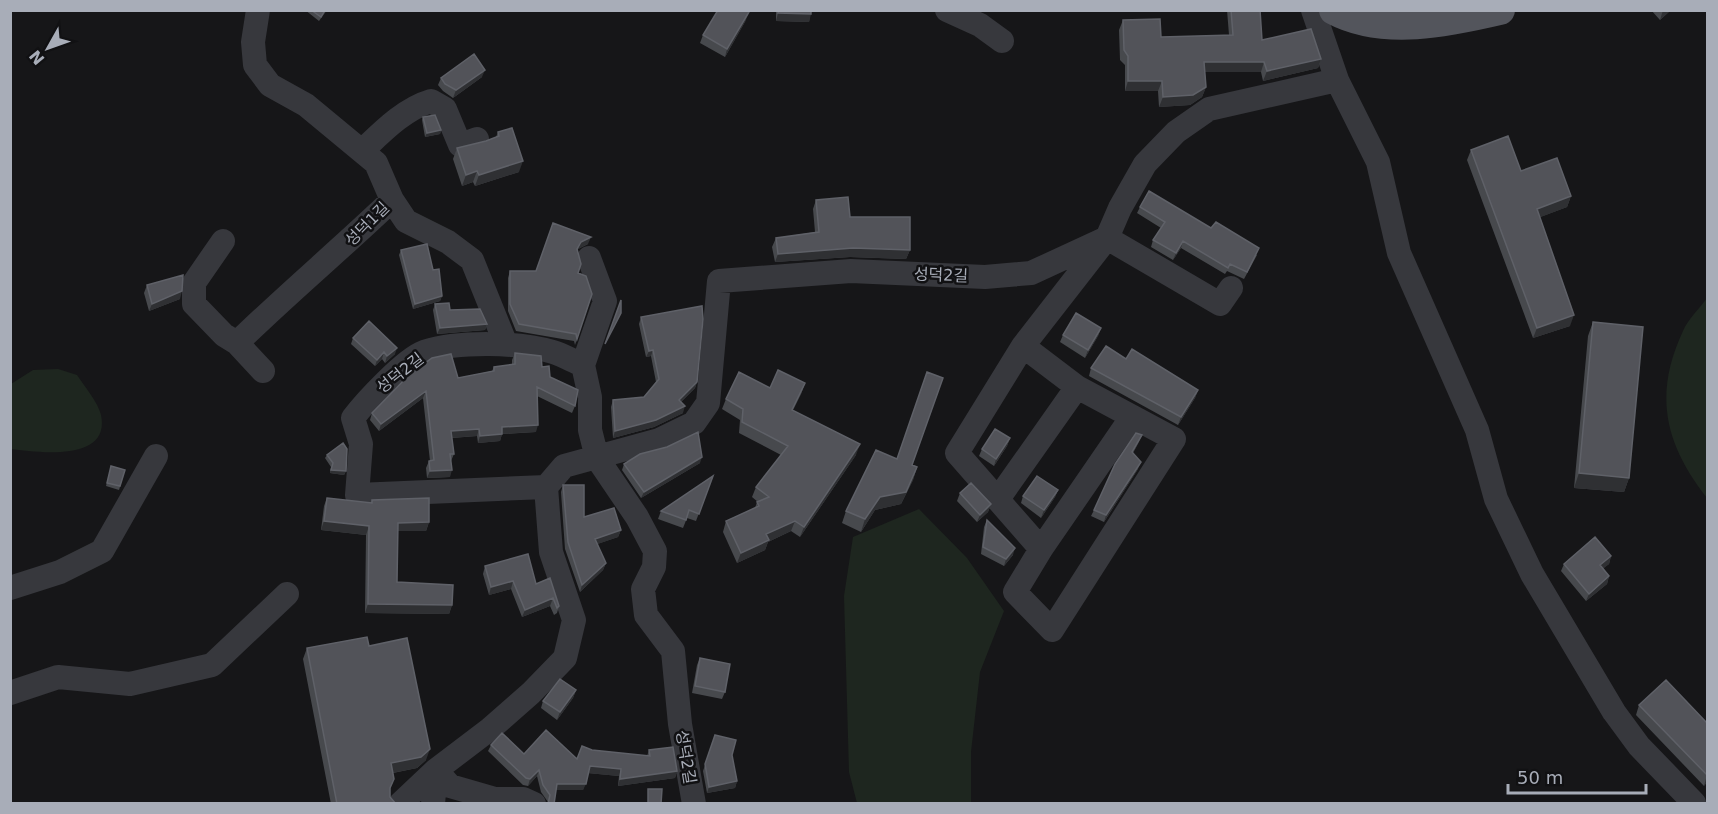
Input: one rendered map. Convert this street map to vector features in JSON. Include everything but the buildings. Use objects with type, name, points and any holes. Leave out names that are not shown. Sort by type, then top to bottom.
[{"type":"main road","points":[[1335,10],[1347,17],[1406,26],[1460,20],[1500,10]]},
{"type":"street","name":"성덕1길","points":[[237,343],[284,297],[311,276],[392,200],[376,164],[306,105],[270,85],[255,65],[254,42],[258,10]]},
{"type":"street","points":[[946,10],[980,25],[1002,41]]},
{"type":"street","points":[[1313,10],[1337,80],[1378,162],[1399,253],[1477,430],[1496,499],[1532,574],[1575,649],[1627,729],[1665,776],[1694,803]]},
{"type":"street","points":[[1041,549],[957,453],[1023,346],[1107,238],[1120,208],[1145,164],[1176,132],[1209,109],[1337,80]]},
{"type":"street","points":[[362,151],[389,125],[420,104],[431,101],[445,109],[460,145],[477,139]]},
{"type":"street","points":[[392,200],[406,221],[448,243],[472,260],[505,342]]},
{"type":"street","points":[[1107,238],[1220,304],[1231,288]]},
{"type":"street","name":"성덕2길","points":[[693,800],[673,651],[646,615],[643,589],[654,567],[655,551],[637,517],[597,458],[590,430],[590,397],[583,365],[553,352],[523,348],[505,342],[423,352],[382,384],[353,418],[361,444],[357,495],[546,487],[564,466],[597,458],[659,440],[694,423],[708,403],[719,281],[851,271],[985,277],[1031,273],[1107,238]]},
{"type":"street","points":[[223,241],[194,283],[194,304],[224,336],[237,343],[262,371]]},
{"type":"street","points":[[583,365],[604,301],[589,258]]},
{"type":"street","points":[[1023,346],[1077,387],[1131,418],[1174,439],[1052,630],[1015,592],[1041,549],[1131,418]]},
{"type":"street","points":[[998,499],[1077,387]]},
{"type":"street","points":[[10,588],[60,572],[102,551],[156,456]]},
{"type":"street","points":[[400,804],[436,770],[490,729],[531,693],[565,658],[574,620],[551,552],[546,487]]},
{"type":"street","points":[[10,693],[58,677],[130,684],[212,666],[287,594]]},
{"type":"street","points":[[433,804],[436,770]]},
{"type":"street","points":[[436,770],[450,786],[495,799],[523,799],[534,804]]},
{"type":"shaded area","points":[[1707,298],[1707,498],[1681,458],[1668,418],[1666,398],[1668,376],[1683,331]]},
{"type":"shaded area","points":[[58,369],[77,375],[94,400],[101,415],[101,430],[95,441],[84,448],[69,451],[37,452],[11,449],[11,384],[33,370]]},
{"type":"shaded area","points":[[919,509],[967,558],[1004,611],[980,672],[971,752],[971,803],[857,803],[849,772],[844,596],[853,537]]}]
